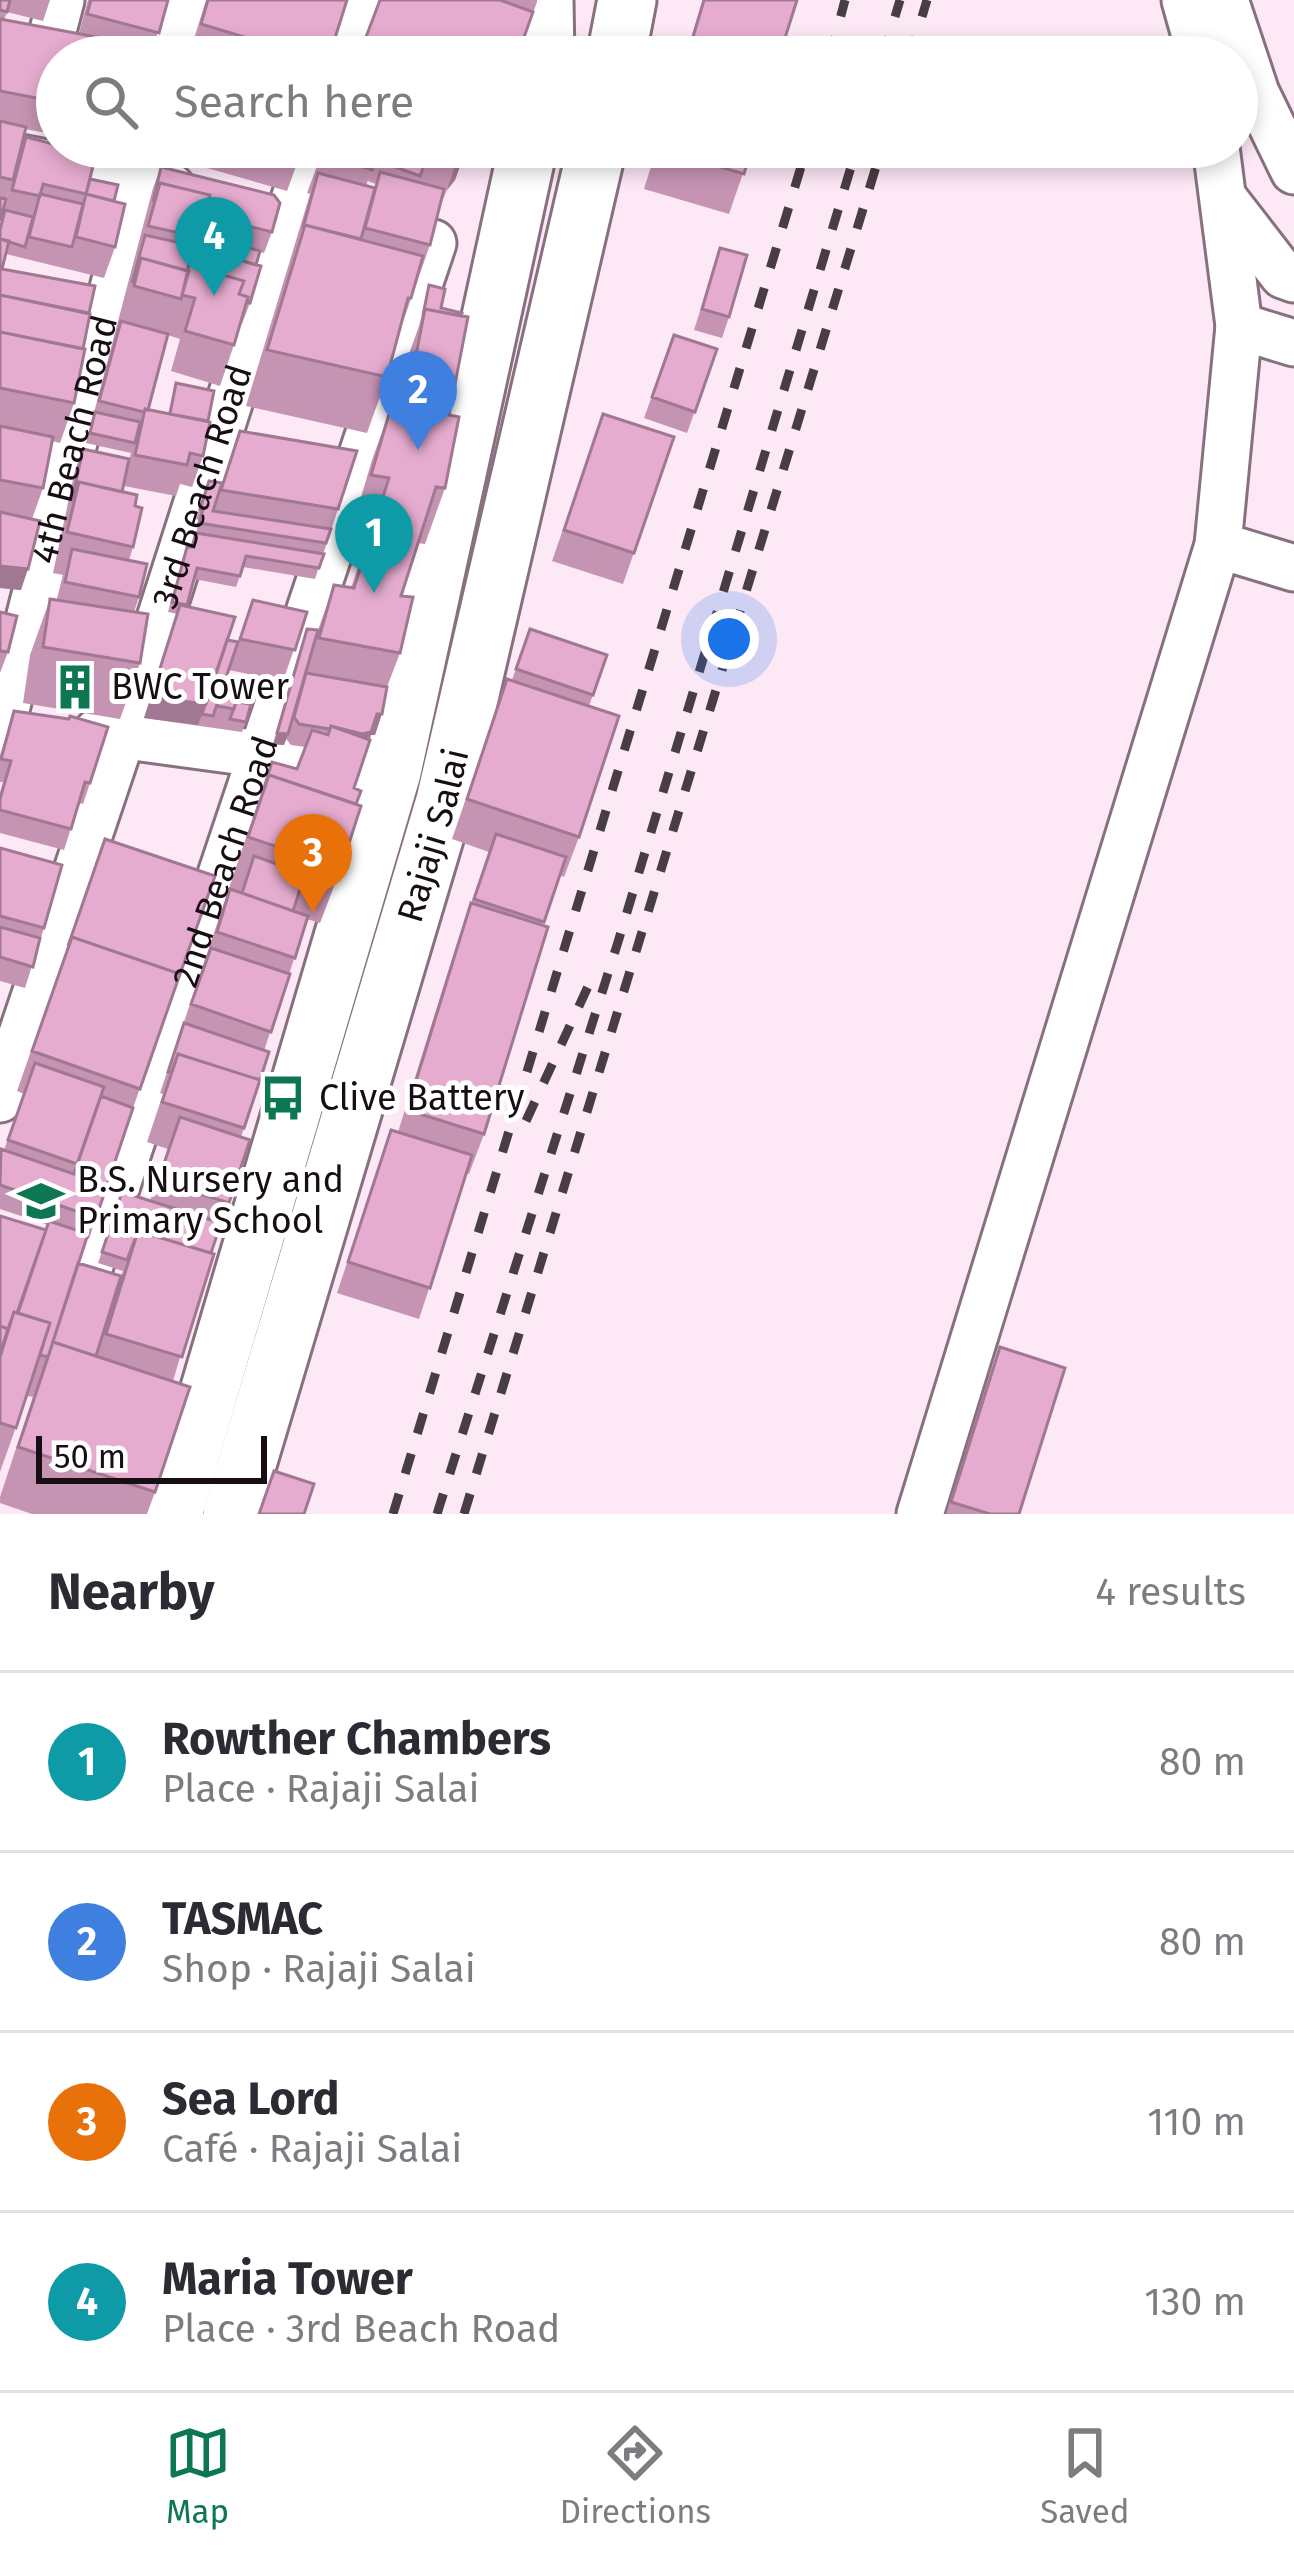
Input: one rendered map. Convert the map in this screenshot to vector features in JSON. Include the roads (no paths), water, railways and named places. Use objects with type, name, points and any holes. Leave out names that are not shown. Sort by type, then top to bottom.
[{"type":"main road","points":[[544,0],[545,36]]},
{"type":"main road","points":[[620,36],[627,0]]},
{"type":"main road","name":"Rajaji Salai","points":[[173,1514],[210,1317],[392,772],[523,168]]},
{"type":"main road","name":"Rajaji Salai","points":[[232,1514],[445,801],[592,168]]},
{"type":"street","points":[[52,36],[61,0]]},
{"type":"street","points":[[180,36],[191,0]]},
{"type":"street","points":[[348,36],[359,0]]},
{"type":"street","points":[[553,36],[566,0]]},
{"type":"street","points":[[1185,0],[1195,36]]},
{"type":"street","points":[[1225,0],[1237,36]]},
{"type":"street","points":[[1258,97],[1294,170]]},
{"type":"street","points":[[0,154],[36,157]]},
{"type":"street","name":"4th Beach Road","points":[[22,727],[144,168]]},
{"type":"street","points":[[155,168],[269,204]]},
{"type":"street","name":"3rd Beach Road","points":[[0,1099],[185,538],[269,204],[296,168]]},
{"type":"street","points":[[920,1514],[1218,545],[1239,326],[1219,168]]},
{"type":"street","points":[[1223,198],[1283,275],[1294,280]]},
{"type":"street","name":"2nd Beach Road","points":[[44,1258],[108,1281],[260,754],[328,560],[412,237],[502,258]]},
{"type":"street","points":[[1239,326],[1294,343]]},
{"type":"street","points":[[185,538],[233,546]]},
{"type":"street","points":[[1218,545],[1294,568]]},
{"type":"street","points":[[280,553],[328,560]]},
{"type":"street","points":[[22,727],[123,734],[392,772]]},
{"type":"railway","points":[[836,36],[845,0]]},
{"type":"railway","points":[[889,36],[900,0]]},
{"type":"railway","points":[[916,36],[927,0]]},
{"type":"railway","points":[[393,1514],[801,168]]},
{"type":"railway","points":[[437,1514],[618,942],[851,168]]},
{"type":"railway","points":[[464,1514],[876,168]]},
{"type":"railway","points":[[526,1121],[591,980]]},
{"type":"place","name":"Maria Tower","points":[[214,296]]},
{"type":"place","name":"TASMAC","points":[[418,450]]},
{"type":"place","name":"Rowther Chambers","points":[[374,593]]},
{"type":"place","name":"BWC Tower","points":[[75,687]]},
{"type":"place","name":"Sea Lord","points":[[313,913]]},
{"type":"place","name":"Clive Battery","points":[[283,1098]]},
{"type":"place","name":"B.S. Nursery and Primary School","points":[[41,1201]]}]
